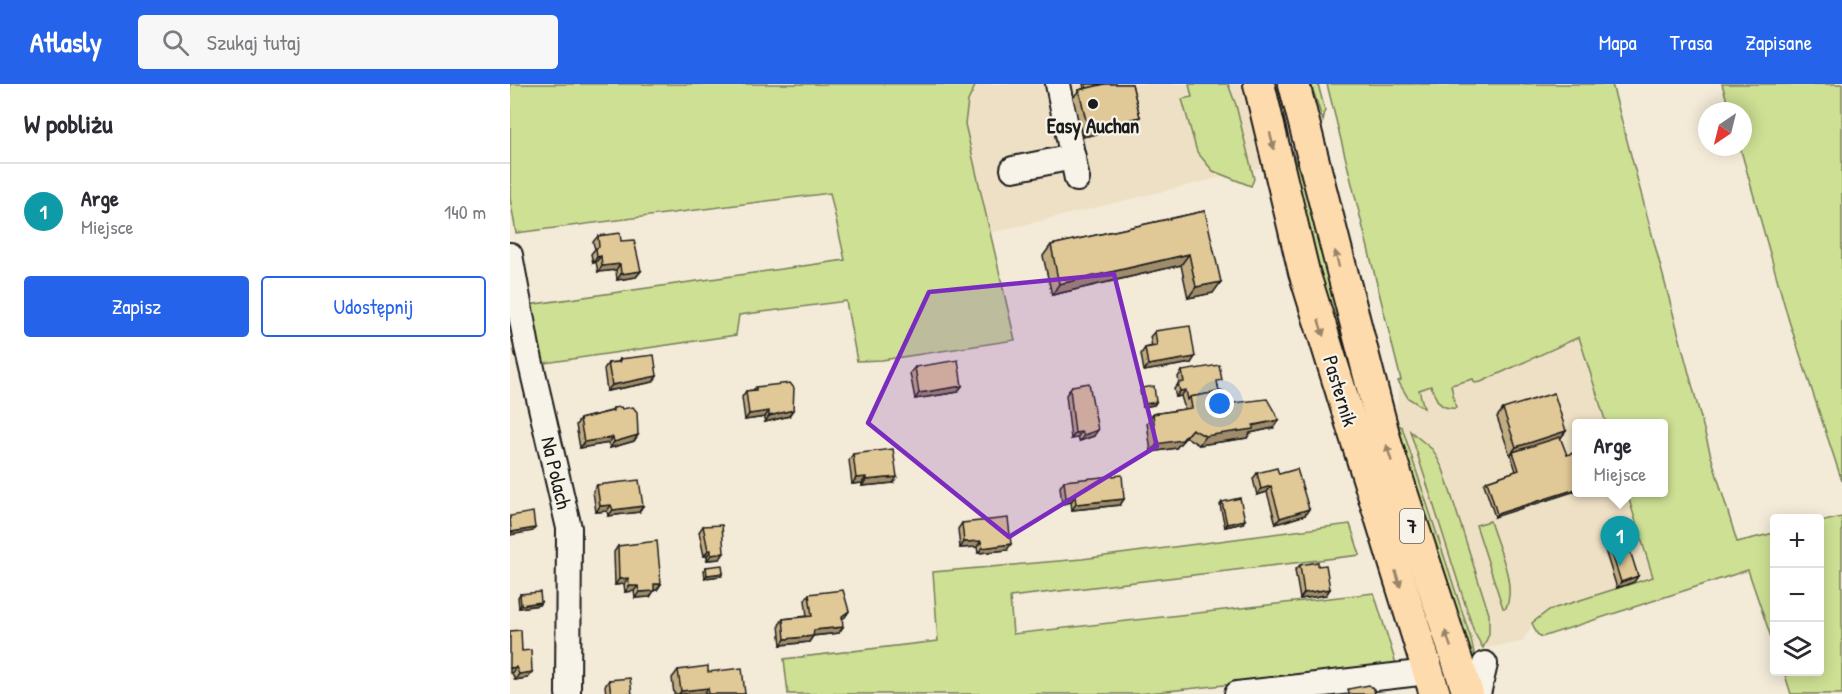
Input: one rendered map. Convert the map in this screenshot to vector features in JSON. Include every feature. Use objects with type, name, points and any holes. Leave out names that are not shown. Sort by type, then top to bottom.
[{"type":"main road","name":"Pasternik","points":[[1258,84],[1304,272],[1431,683]]},
{"type":"main road","name":"Pasternik","points":[[1294,84],[1387,446],[1468,694]]},
{"type":"street","points":[[1013,169],[1075,168],[1058,84]]},
{"type":"street","name":"Na Polach","points":[[510,255],[527,347],[569,528],[568,694]]},
{"type":"street","points":[[1478,694],[1485,664]]},
{"type":"street","points":[[1237,694],[1431,683]]},
{"type":"highlighted area","points":[[1114,274],[1157,446],[1009,537],[868,423],[929,292]]},
{"type":"shaded area","points":[[976,84],[1242,84],[1263,167],[990,233],[965,124],[968,101]]},
{"type":"shaded area","points":[[1581,318],[1618,419],[1572,419],[1572,497],[1641,497],[1665,574],[1536,619],[1522,642],[1466,651],[1394,422],[1401,380]]},
{"type":"green space","points":[[510,84],[976,84],[968,101],[965,124],[1015,340],[882,360],[857,361],[846,301],[739,315],[736,335],[538,364],[528,305],[845,260],[830,193],[516,233],[510,198]]},
{"type":"green space","points":[[1189,84],[1228,84],[1236,105],[1254,179],[1251,186],[1213,171],[1197,152],[1182,99],[1192,97]]},
{"type":"green space","points":[[1270,84],[1276,84],[1290,145],[1315,216],[1455,694],[1448,694],[1332,326]]},
{"type":"green space","points":[[1311,84],[1318,84],[1325,111],[1323,121]]},
{"type":"green space","points":[[1327,84],[1612,84],[1711,456],[1737,542],[1770,534],[1770,634],[1748,570],[1542,637],[1537,634],[1532,623],[1549,610],[1653,577],[1628,497],[1668,497],[1668,419],[1605,419],[1579,337],[1481,382],[1475,383],[1473,379],[1451,385],[1456,408],[1442,405],[1431,386],[1419,390],[1424,408],[1408,398],[1398,381],[1401,380]]},
{"type":"green space","points":[[1722,84],[1842,84],[1842,481],[1789,321],[1743,156],[1752,156],[1752,102],[1727,102]]},
{"type":"green space","points":[[1394,422],[1402,427],[1471,639],[1476,662],[1473,667]]},
{"type":"green space","points":[[1410,431],[1433,450],[1443,469],[1489,614],[1489,634],[1483,648],[1474,632]]},
{"type":"green space","points":[[1842,517],[1842,694],[1791,694],[1785,676],[1824,676],[1824,521]]},
{"type":"green space","points":[[1490,521],[1508,576],[1509,598],[1506,608],[1503,608],[1476,525]]},
{"type":"green space","points":[[1350,524],[1360,555],[1010,597],[1013,634],[1374,593],[1397,667],[1139,694],[788,694],[784,659],[938,641],[933,572],[1082,559]]},
{"type":"building","points":[[1086,84],[1105,84],[1087,88]]},
{"type":"building","points":[[1105,84],[1132,84],[1140,117],[1088,129],[1079,90]]},
{"type":"building","points":[[1205,211],[1221,282],[1196,287],[1189,254],[1059,284],[1051,245]]},
{"type":"building","points":[[620,233],[621,241],[634,240],[641,271],[621,274],[620,264],[602,266],[601,256],[597,257],[598,236]]},
{"type":"building","points":[[1190,326],[1195,357],[1148,365],[1145,348],[1157,346],[1155,331]]},
{"type":"building","points":[[654,355],[657,376],[612,385],[608,363],[620,362],[620,359]]},
{"type":"building","points":[[958,360],[962,386],[919,393],[915,367]]},
{"type":"building","points":[[1219,365],[1222,380],[1217,381],[1219,392],[1190,397],[1188,400],[1186,390],[1180,391],[1178,383],[1184,382],[1182,371]]},
{"type":"building","points":[[790,383],[794,388],[793,410],[769,416],[769,411],[749,414],[746,391],[756,390],[756,387]]},
{"type":"building","points":[[1089,383],[1098,430],[1084,435],[1081,432],[1075,433],[1070,389],[1072,386]]},
{"type":"building","points":[[1154,386],[1156,402],[1145,404],[1142,388]]},
{"type":"building","points":[[1223,391],[1225,404],[1267,399],[1279,420],[1253,425],[1253,429],[1205,436],[1192,429],[1182,440],[1157,444],[1153,414],[1192,408],[1190,397]]},
{"type":"building","points":[[1554,393],[1566,431],[1516,447],[1503,409]]},
{"type":"building","points":[[621,407],[622,409],[633,407],[637,412],[638,435],[614,442],[613,437],[584,442],[580,419]]},
{"type":"building","points":[[1560,437],[1567,455],[1572,453],[1572,490],[1497,514],[1487,481],[1519,470],[1513,452]]},
{"type":"building","points":[[893,449],[897,477],[866,480],[866,477],[856,478],[853,454]]},
{"type":"building","points":[[1277,468],[1279,474],[1297,469],[1309,509],[1280,518],[1271,486],[1261,489],[1257,473]]},
{"type":"building","points":[[1122,475],[1124,499],[1076,504],[1075,496],[1066,498],[1064,481]]},
{"type":"building","points":[[639,480],[643,506],[613,510],[611,505],[600,506],[597,485]]},
{"type":"building","points":[[1240,498],[1245,520],[1227,524],[1222,502]]},
{"type":"building","points":[[533,512],[535,528],[511,532],[510,516]]},
{"type":"building","points":[[1008,518],[1011,544],[982,548],[981,541],[964,542],[962,523]]},
{"type":"building","points":[[722,525],[724,553],[711,555],[703,526]]},
{"type":"building","points":[[1626,538],[1638,576],[1621,582],[1609,544]]},
{"type":"building","points":[[657,541],[661,584],[654,584],[654,591],[639,592],[638,586],[629,586],[628,578],[619,579],[618,546]]},
{"type":"building","points":[[1318,562],[1318,566],[1326,565],[1330,589],[1304,593],[1300,565]]},
{"type":"building","points":[[722,565],[723,573],[707,575],[706,567]]},
{"type":"building","points":[[843,590],[849,611],[842,616],[843,627],[814,630],[813,636],[785,639],[783,619],[812,616],[809,594]]},
{"type":"building","points":[[540,592],[541,602],[521,605],[520,594]]},
{"type":"building","points":[[521,630],[522,651],[531,650],[532,672],[519,674],[516,667],[510,668],[510,631]]},
{"type":"building","points":[[708,666],[708,672],[742,668],[745,694],[709,694],[708,688],[681,691],[678,670]]},
{"type":"building","points":[[630,678],[632,694],[611,694],[609,680]]},
{"type":"building","points":[[1369,685],[1374,689],[1375,694],[1349,694],[1348,689]]},
{"type":"place","name":"Easy Auchan","points":[[1093,104]]},
{"type":"place","name":"Arge","points":[[1620,566]]}]
